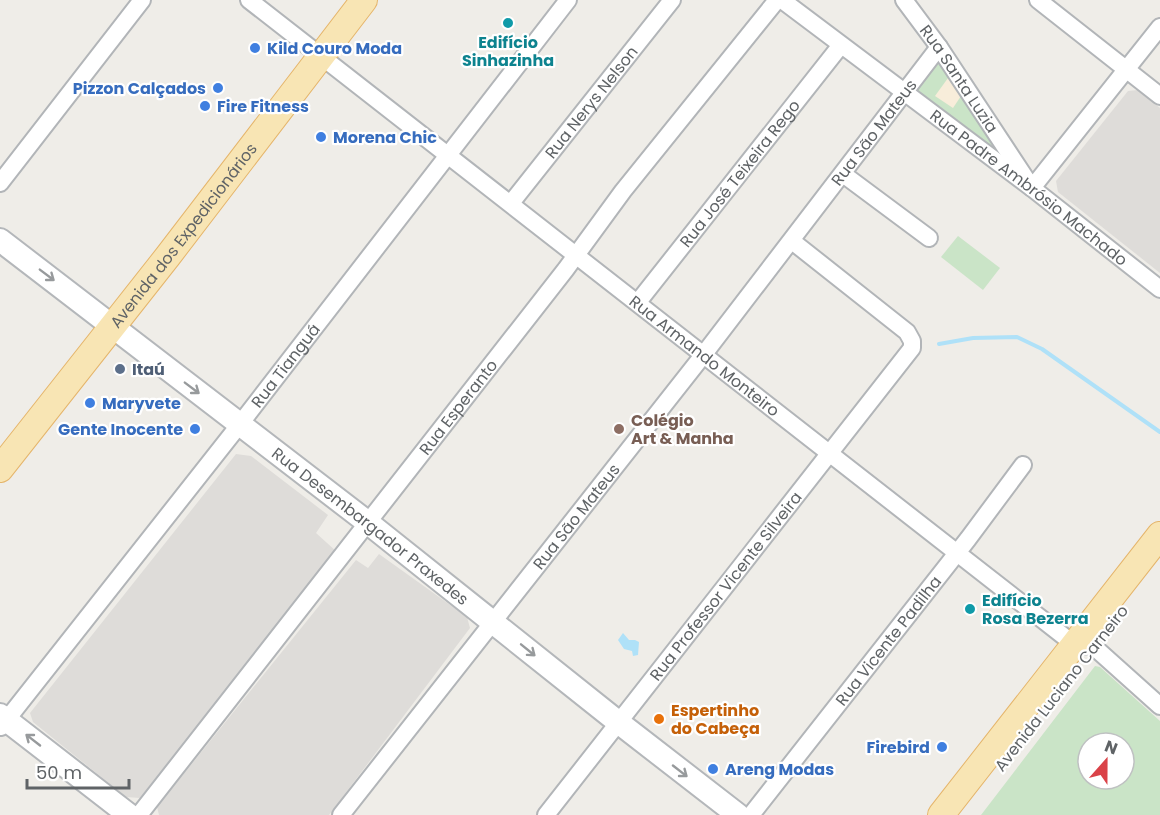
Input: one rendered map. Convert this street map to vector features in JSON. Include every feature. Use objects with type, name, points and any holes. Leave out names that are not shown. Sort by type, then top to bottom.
[{"type":"main road","name":"Avenida dos Expedicionários","points":[[0,442],[106,321],[274,119],[345,0]]},
{"type":"main road","name":"Avenida dos Expedicionários","points":[[314,51],[364,0]]},
{"type":"main road","name":"Avenida dos Expedicionários","points":[[0,469],[106,321]]},
{"type":"main road","name":"Avenida Luciano Carneiro","points":[[963,815],[1160,535]]},
{"type":"main road","name":"Avenida Luciano Carneiro","points":[[941,815],[1084,645],[1160,562]]},
{"type":"street","points":[[0,183],[142,0]]},
{"type":"street","name":"Rua Armando Monteiro","points":[[249,0],[447,156],[638,302],[957,554],[1084,645],[1160,706]]},
{"type":"street","name":"Rua Tianguá","points":[[2,721],[240,424],[568,0]]},
{"type":"street","name":"Rua Nerys Nelson","points":[[511,203],[672,0]]},
{"type":"street","name":"Rua Esperanto","points":[[139,815],[623,192],[777,0]]},
{"type":"street","name":"Rua Padre Ambrósio Machado","points":[[782,0],[1032,188],[1160,289]]},
{"type":"street","name":"Rua Santa Luzia","points":[[904,0],[939,47],[1032,188]]},
{"type":"street","points":[[1038,0],[1160,96]]},
{"type":"street","points":[[1032,188],[1160,27]]},
{"type":"street","name":"Rua José Teixeira Rego","points":[[638,302],[841,45]]},
{"type":"street","name":"Rua São Mateus","points":[[341,815],[792,241],[939,47]]},
{"type":"street","points":[[843,174],[929,238]]},
{"type":"street","name":"Rua Desembargador Praxedes","points":[[0,240],[368,522],[738,815]]},
{"type":"street","name":"Rua Professor Vicente Silveira","points":[[546,815],[912,348],[912,341],[907,332],[792,241]]},
{"type":"street","name":"Rua Vicente Padilha","points":[[752,815],[957,554],[1023,465]]},
{"type":"street","points":[[2,721],[129,815]]},
{"type":"shaded area","points":[[1138,90],[1160,108],[1160,273],[1058,192],[1056,181],[1128,91]]},
{"type":"shaded area","points":[[236,454],[251,456],[328,515],[316,533],[337,552],[140,798],[126,797],[33,722],[30,713]]},
{"type":"shaded area","points":[[379,554],[467,617],[470,628],[329,815],[159,815],[157,807],[356,560],[368,568]]},
{"type":"green space","points":[[940,62],[944,63],[993,144],[991,147],[918,95],[916,90]]},
{"type":"green space","points":[[958,236],[1000,268],[983,290],[941,257]]},
{"type":"green space","points":[[1095,666],[1100,667],[1160,721],[1160,815],[981,815]]},
{"type":"sand","points":[[948,78],[961,96],[953,108],[935,96]]},
{"type":"water","points":[[623,633],[629,640],[639,642],[638,655],[633,656],[632,651],[624,649],[618,640]]},
{"type":"waterway","points":[[939,344],[973,338],[1017,337],[1042,349],[1160,432]]},
{"type":"place","name":"Edifício Sinhazinha","points":[[508,23]]},
{"type":"place","name":"Kild Couro Moda","points":[[255,48]]},
{"type":"place","name":"Pizzon Calçados","points":[[218,88]]},
{"type":"place","name":"Fire Fitness","points":[[205,106]]},
{"type":"place","name":"Morena Chic","points":[[321,137]]},
{"type":"place","name":"Itaú","points":[[120,369]]},
{"type":"place","name":"Maryvete","points":[[90,403]]},
{"type":"place","name":"Gente Inocente","points":[[195,429]]},
{"type":"place","name":"Colégio Art & Manha","points":[[619,429]]},
{"type":"place","name":"Edifício Rosa Bezerra","points":[[970,609]]},
{"type":"place","name":"Espertinho do Cabeça","points":[[659,719]]},
{"type":"place","name":"Firebird","points":[[942,747]]},
{"type":"place","name":"Areng Modas","points":[[713,769]]}]
